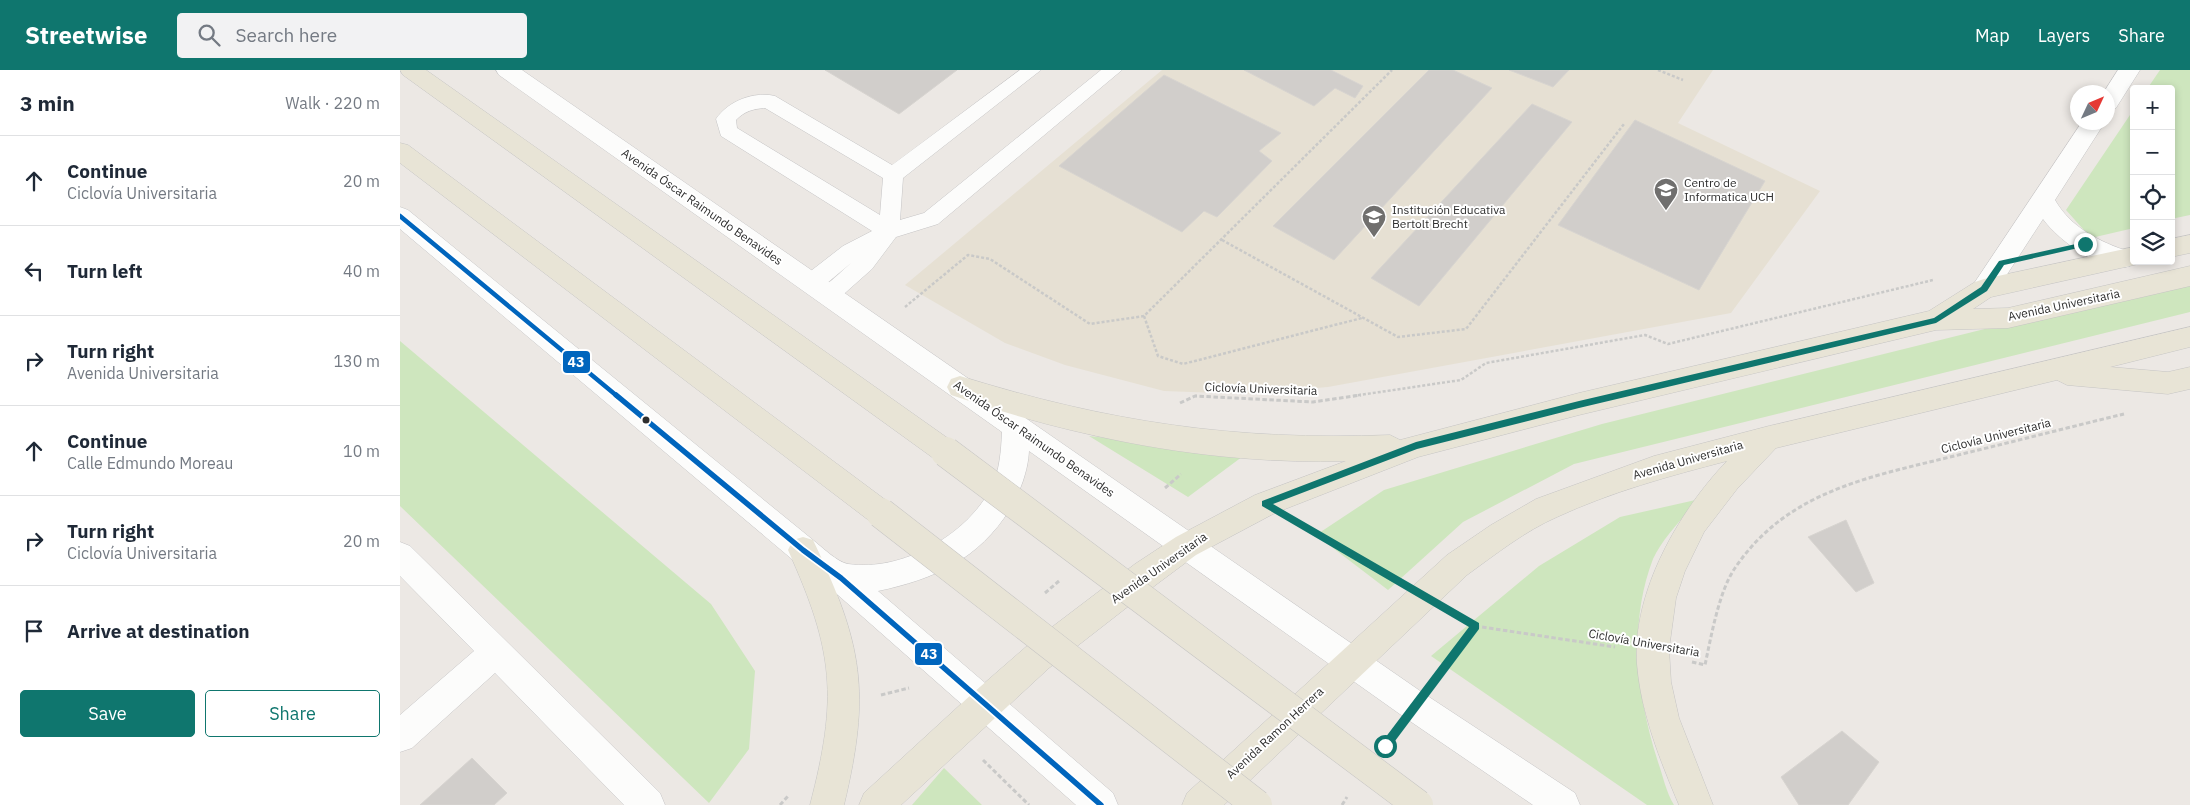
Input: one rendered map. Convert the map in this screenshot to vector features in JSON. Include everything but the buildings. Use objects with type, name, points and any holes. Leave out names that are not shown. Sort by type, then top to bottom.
[{"type":"main road","points":[[411,70],[946,452],[1418,805]]},
{"type":"main road","name":"Avenida Óscar Raimundo Benavides","points":[[507,70],[1415,706],[1563,805]]},
{"type":"main road","points":[[2115,91],[2129,70]]},
{"type":"main road","points":[[1984,289],[2089,130]]},
{"type":"main road","points":[[400,151],[881,513],[1257,805]]},
{"type":"main road","points":[[2043,200],[2051,215],[2065,230],[2085,244],[2128,258]]},
{"type":"main road","points":[[400,216],[803,550],[841,578],[1101,805]]},
{"type":"main road","points":[[2175,247],[2190,244]]},
{"type":"main road","name":"Avenida Universitaria","points":[[1936,320],[1984,289],[2128,258]]},
{"type":"main road","name":"Avenida Universitaria","points":[[984,704],[1038,657],[1146,574],[1186,546],[1264,504],[1416,446],[1579,404],[1936,320],[2008,318],[2190,276]]},
{"type":"main road","name":"Avenida Universitaria","points":[[1352,661],[1423,595],[1479,549],[1546,508],[1654,468],[1769,438],[2190,337]]},
{"type":"main road","name":"Avenida Universitaria","points":[[2046,372],[2168,383],[2190,378]]},
{"type":"main road","points":[[960,387],[1018,407],[1081,424],[1185,442],[1262,448],[1339,450],[1416,446]]},
{"type":"main road","points":[[841,578],[880,578],[920,567],[939,559],[973,534],[987,521],[1007,490],[1017,457],[1016,426]]},
{"type":"main road","points":[[1696,805],[1662,716],[1653,653],[1659,607],[1664,585],[1684,541],[1707,502],[1720,486],[1769,438]]},
{"type":"main road","points":[[803,550],[835,624],[845,674],[845,724],[827,805]]},
{"type":"main road","points":[[400,556],[648,805]]},
{"type":"main road","points":[[400,736],[496,652]]},
{"type":"main road","name":"Avenida Ramon Herrera","points":[[1199,805],[1352,661]]},
{"type":"main road","points":[[876,805],[984,704]]},
{"type":"lane","points":[[820,289],[865,263],[889,231],[893,176],[1032,70]]},
{"type":"lane","points":[[893,176],[768,101],[751,102],[735,108],[726,120],[728,131],[889,231],[931,219],[1113,70]]},
{"type":"path","points":[[878,330],[968,255],[990,259],[1090,324],[1144,316],[1392,70]]},
{"type":"path","points":[[1658,70],[1683,80]]},
{"type":"path","points":[[1222,240],[1398,337],[1466,329],[1624,124]]},
{"type":"path","name":"Ciclovía Universitaria","points":[[1185,442],[1174,413],[1178,403],[1195,396],[1313,402],[1461,380],[1486,363],[1646,334],[1668,344],[1935,279]]},
{"type":"path","points":[[1144,316],[1158,356],[1183,364],[1363,318]]},
{"type":"path","name":"Ciclovía Universitaria","points":[[1475,626],[1653,653],[1705,664],[1716,615],[1734,569],[1760,537],[1798,507],[1848,483],[2133,412]]},
{"type":"path","points":[[1264,504],[1475,626],[1415,706]]},
{"type":"path","points":[[1342,805],[1353,790]]},
{"type":"shaded area","name":"Institución Educativa Bertolt Brecht","points":[[1162,70],[1713,70],[1678,123],[1820,191],[1731,313],[1328,387],[1246,394],[1164,391],[1065,365],[1005,343],[905,285]]},
{"type":"green space","points":[[2160,70],[2190,70],[2190,215],[2175,218],[2175,85],[2150,85]]},
{"type":"green space","points":[[2130,115],[2130,229],[2091,238],[2066,210]]},
{"type":"green space","points":[[2190,278],[2190,312],[1574,464],[1463,522],[1388,590],[1316,535],[1384,490],[1602,424]]},
{"type":"green space","points":[[400,341],[711,604],[755,671],[749,749],[709,803],[400,506]]},
{"type":"green space","points":[[1089,436],[1217,450],[1254,448],[1188,497]]},
{"type":"green space","points":[[1700,499],[1668,535],[1657,551],[1645,584],[1640,609],[1638,660],[1645,712],[1658,762],[1674,805],[1647,805],[1431,656],[1539,566],[1620,517]]},
{"type":"green space","points":[[944,768],[982,805],[912,805]]},
{"type":"transit line","name":"43","points":[[400,216],[803,550],[841,578],[1101,805]]},
{"type":"place","name":"Centro de Informatica UCH","points":[[1666,211]]},
{"type":"place","name":"Institución Educativa Bertolt Brecht","points":[[1374,238]]},
{"type":"route","points":[[1385,746],[1475,626],[1264,504],[1416,446],[1579,404],[1936,320],[1984,289],[2002,263],[2085,244]]}]
